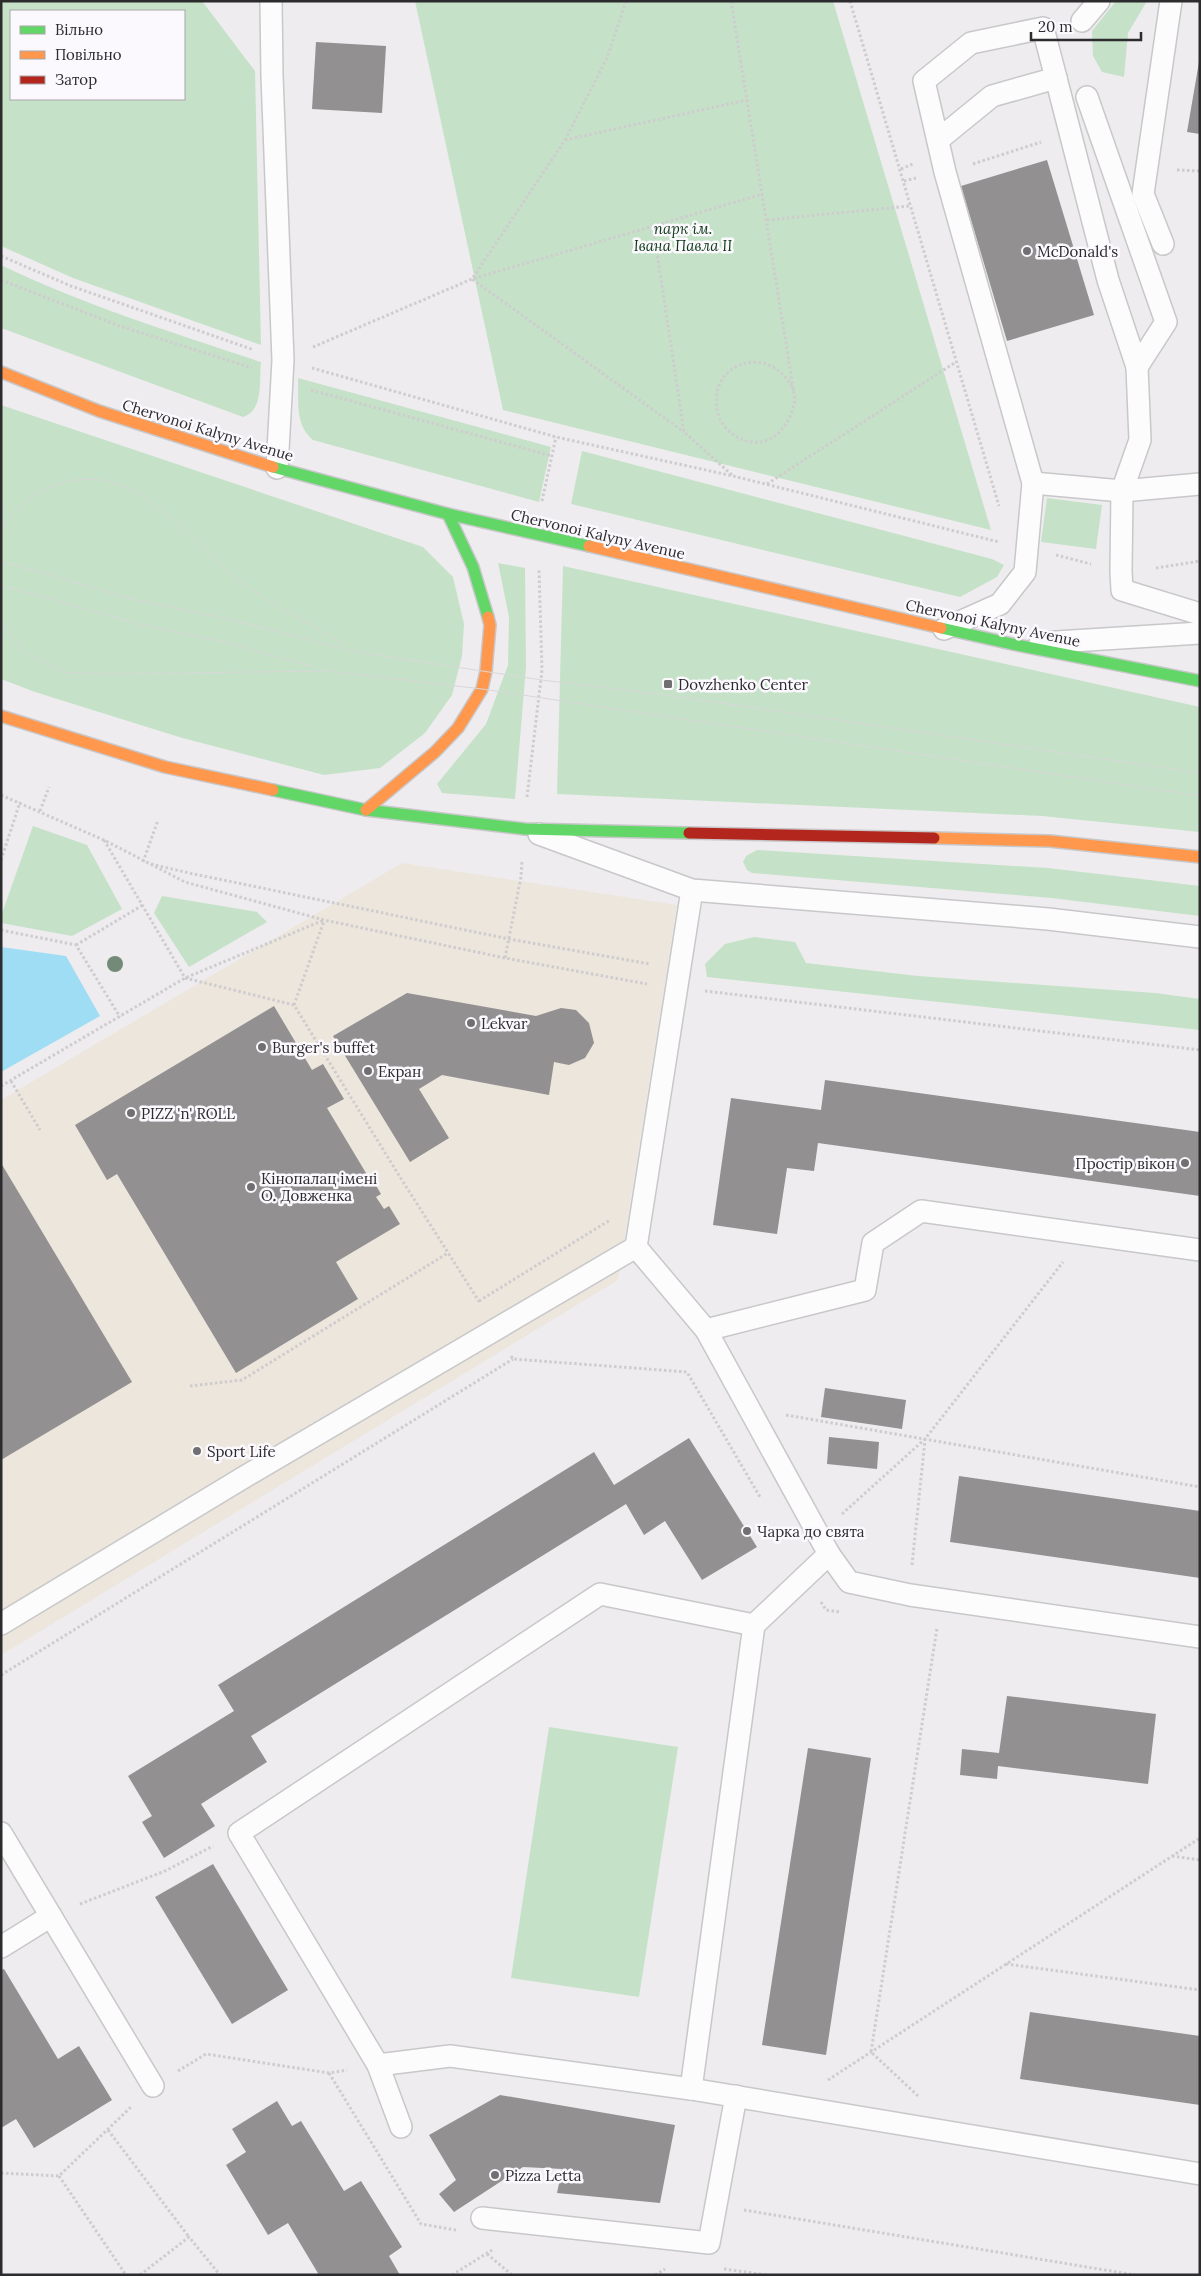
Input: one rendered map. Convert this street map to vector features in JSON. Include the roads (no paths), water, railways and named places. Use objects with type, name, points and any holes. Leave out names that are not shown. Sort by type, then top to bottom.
[{"type":"main road","name":"Chervonoi Kalyny Avenue","points":[[1,372],[99,411],[277,468],[448,514],[944,629],[1200,681]]},
{"type":"main road","points":[[366,810],[447,740],[458,728],[482,689],[486,671],[490,625],[473,567],[448,514]]},
{"type":"main road","points":[[1,716],[165,767],[366,810],[524,829],[1049,841],[1200,857]]},
{"type":"lane","points":[[272,1],[272,76],[283,360],[277,468]]},
{"type":"lane","points":[[1082,22],[1099,1]]},
{"type":"lane","points":[[1163,244],[1143,194],[1170,1]]},
{"type":"lane","points":[[944,629],[1000,604],[1025,572],[1033,483],[945,172],[924,81],[971,43],[1043,28],[1108,280],[1137,367],[1140,440],[1122,491],[1122,590],[1200,614]]},
{"type":"lane","points":[[938,140],[992,96],[1056,78]]},
{"type":"lane","points":[[1087,97],[1166,322],[1137,367]]},
{"type":"lane","points":[[1033,483],[1122,491],[1200,484]]},
{"type":"lane","points":[[1012,644],[1200,633]]},
{"type":"lane","points":[[524,829],[692,890],[1048,919],[1200,937]]},
{"type":"lane","points":[[692,890],[636,1247],[706,1330],[829,1554],[849,1582],[910,1595],[1200,1637]]},
{"type":"lane","points":[[706,1330],[865,1290],[873,1243],[921,1211],[1200,1250]]},
{"type":"lane","points":[[1,1624],[254,1471],[636,1247]]},
{"type":"lane","points":[[691,2089],[754,1625],[829,1554]]},
{"type":"lane","points":[[401,2127],[378,2065],[239,1833],[600,1594],[754,1625]]},
{"type":"lane","points":[[1,1833],[153,2086]]},
{"type":"lane","points":[[1,1947],[51,1916]]},
{"type":"lane","points":[[378,2065],[450,2056],[736,2096],[1200,2174]]},
{"type":"lane","points":[[482,2218],[709,2243],[736,2096]]},
{"type":"water","points":[[1,947],[66,956],[100,1016],[1,1072]]},
{"type":"tram line","points":[[1,530],[17,509],[31,497],[47,488],[85,479],[112,482],[136,493],[159,508],[244,584],[345,645]]},
{"type":"tram line","points":[[1,561],[136,600],[227,619],[356,652],[1200,773]]},
{"type":"tram line","points":[[1,585],[135,623],[219,641],[315,667]]},
{"type":"tram line","points":[[1,624],[28,655],[63,672],[101,674],[328,671],[482,689],[1200,796]]},
{"type":"place","name":"McDonald's","points":[[1027,251]]},
{"type":"place","name":"Dovzhenko Center","points":[[668,684]]},
{"type":"place","name":"Lekvar","points":[[471,1023]]},
{"type":"place","name":"Burger's buffet","points":[[262,1047]]},
{"type":"place","name":"Екран","points":[[368,1071]]},
{"type":"place","name":"PIZZ 'n' ROLL","points":[[131,1113]]},
{"type":"place","name":"Простір вікон","points":[[1185,1163]]},
{"type":"place","name":"Кінопалац імені О. Довженка","points":[[251,1187]]},
{"type":"place","name":"Sport Life","points":[[197,1451]]},
{"type":"place","name":"Чарка до свята","points":[[747,1531]]},
{"type":"place","name":"Pizza Letta","points":[[495,2175]]},
{"type":"park label","name":"парк ім. Івана Павла II","points":[[683,236]]}]
